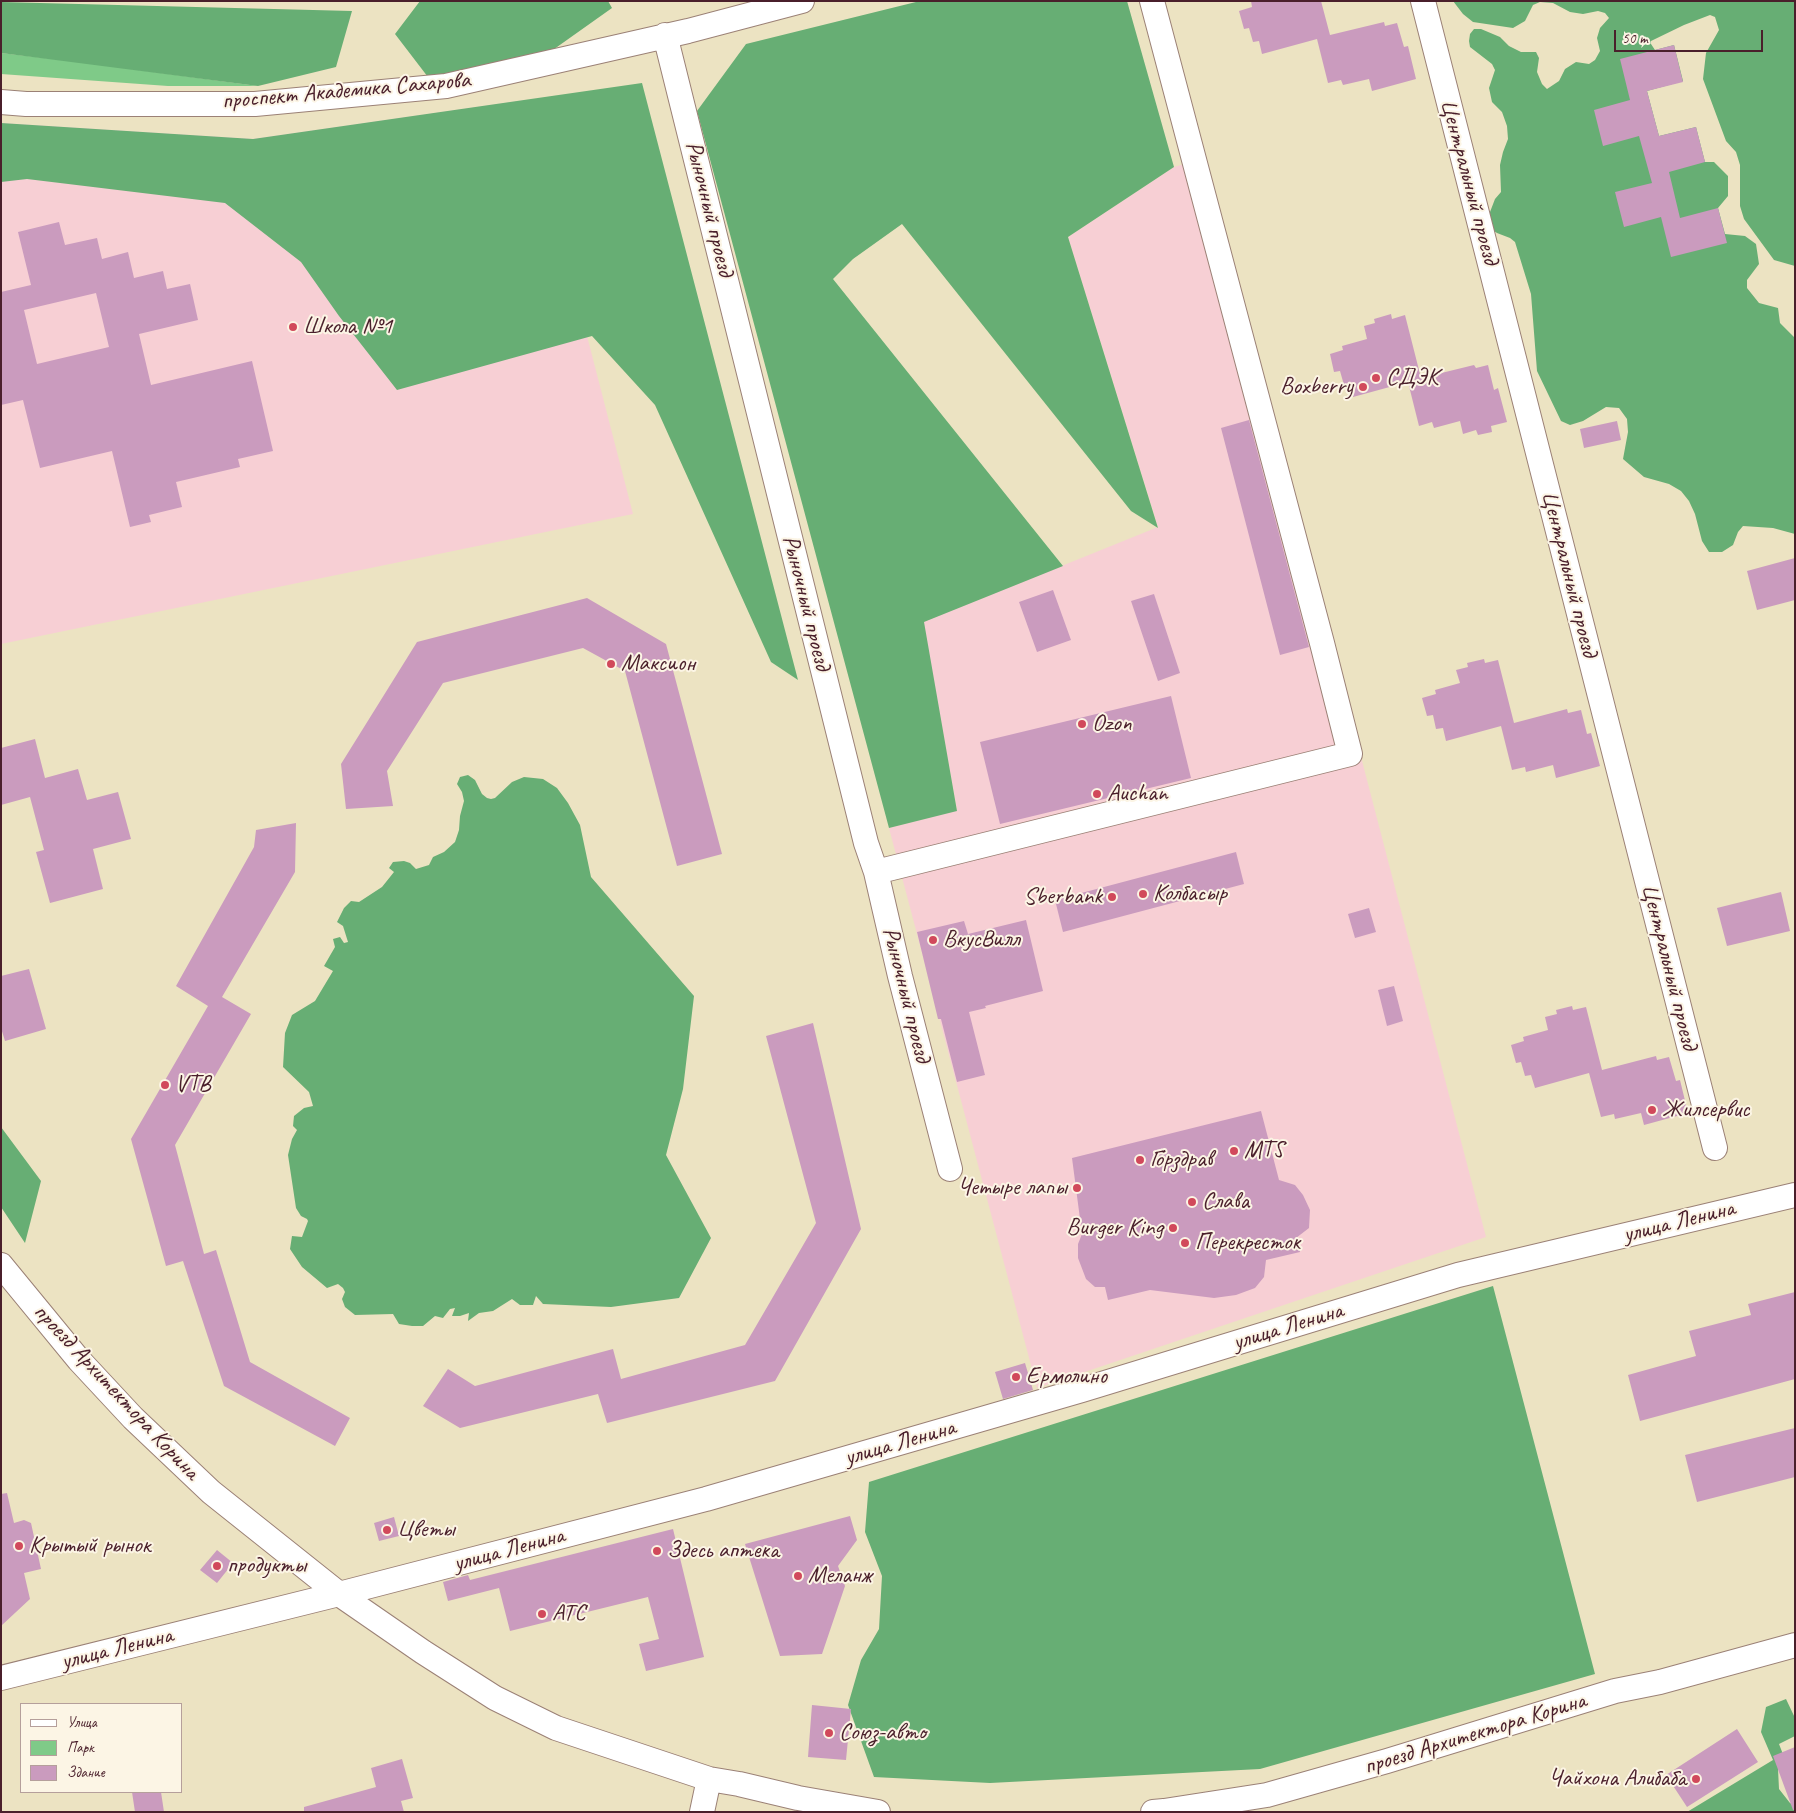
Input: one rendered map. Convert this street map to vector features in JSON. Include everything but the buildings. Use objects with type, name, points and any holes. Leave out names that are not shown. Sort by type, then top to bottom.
[{"type":"street","name":"проспект Академика Сахарова","points":[[1,102],[26,104],[255,104],[446,86],[688,31],[802,1]]},
{"type":"street","points":[[876,872],[1350,754],[1152,1]]},
{"type":"street","name":"Центральный проезд","points":[[1423,1],[1715,1148]]},
{"type":"street","name":"Рыночный проезд","points":[[665,35],[864,834],[876,872],[900,976],[950,1170]]},
{"type":"street","name":"улица Ленина","points":[[1,1678],[339,1594],[706,1499],[1091,1388],[1458,1275],[1795,1195]]},
{"type":"street","name":"проезд Архитектора Корина","points":[[1,1265],[79,1360],[133,1418],[210,1492],[339,1594],[423,1652],[487,1693],[556,1728],[709,1779],[798,1798],[878,1812]]},
{"type":"street","name":"проезд Архитектора Корина","points":[[1153,1812],[1266,1795],[1387,1761],[1615,1691],[1660,1682],[1795,1645]]},
{"type":"street","points":[[702,1812],[709,1779]]},
{"type":"shaded area","name":"Школа №1","points":[[526,100],[633,514],[1,644],[1,123],[253,139]]},
{"type":"shaded area","points":[[1205,158],[1486,1237],[1037,1388],[889,828],[957,810],[923,622],[1158,527],[1068,237],[1174,167]]},
{"type":"green space","points":[[420,1],[608,1],[612,8],[526,69],[431,81],[395,34]]},
{"type":"green space","points":[[920,1],[1127,1],[1174,167],[1068,237],[1158,528],[1131,511],[902,224],[853,259],[833,279],[1063,566],[924,622],[957,811],[889,828],[697,111],[746,44]]},
{"type":"green space","points":[[1453,1],[1795,1],[1795,266],[1774,260],[1744,219],[1740,206],[1740,165],[1736,152],[1726,141],[1703,79],[1706,53],[1719,30],[1715,17],[1710,15],[1651,41],[1655,50],[1674,45],[1683,81],[1647,91],[1659,136],[1696,127],[1705,162],[1714,162],[1728,176],[1728,196],[1718,208],[1725,234],[1745,236],[1756,244],[1759,264],[1747,280],[1747,288],[1759,303],[1778,308],[1780,323],[1795,338],[1795,534],[1773,528],[1743,526],[1738,532],[1733,545],[1722,552],[1709,552],[1702,541],[1695,514],[1689,501],[1681,491],[1669,484],[1644,477],[1623,459],[1628,432],[1627,419],[1619,408],[1606,407],[1583,421],[1570,425],[1561,421],[1537,371],[1531,294],[1515,242],[1497,233],[1490,226],[1490,212],[1495,199],[1501,192],[1500,165],[1508,139],[1507,126],[1502,112],[1492,102],[1489,88],[1495,70],[1492,64],[1470,47],[1469,41],[1470,34],[1474,29],[1481,29],[1500,37],[1509,46],[1521,52],[1536,52],[1539,58],[1537,72],[1542,84],[1547,89],[1559,81],[1565,69],[1576,62],[1589,64],[1595,60],[1600,51],[1597,38],[1600,28],[1609,18],[1605,13],[1598,11],[1583,14],[1570,12],[1553,3],[1540,2],[1533,5],[1525,21],[1513,28],[1473,22],[1463,14]]},
{"type":"green space","points":[[1,2],[352,11],[336,67],[258,86],[1,53]]},
{"type":"green space","points":[[1,53],[258,86],[168,86],[1,74]]},
{"type":"green space","points":[[642,83],[798,680],[771,662],[655,405],[592,336],[397,390],[339,316],[301,262],[225,203],[27,179],[1,182],[1,123],[253,139]]},
{"type":"green space","points":[[468,775],[475,780],[482,794],[491,799],[495,798],[512,782],[524,777],[543,779],[557,788],[580,825],[591,877],[694,996],[683,1089],[666,1155],[711,1238],[679,1298],[611,1307],[543,1304],[536,1296],[533,1305],[520,1305],[512,1299],[493,1311],[479,1313],[468,1321],[469,1313],[452,1316],[455,1308],[450,1309],[443,1318],[435,1316],[423,1326],[412,1326],[399,1324],[393,1314],[355,1315],[345,1307],[342,1299],[345,1292],[343,1288],[338,1284],[327,1288],[302,1267],[290,1249],[292,1236],[302,1237],[308,1221],[301,1216],[296,1208],[288,1155],[292,1139],[297,1130],[293,1126],[294,1116],[304,1108],[313,1106],[309,1092],[283,1067],[285,1033],[292,1015],[315,1001],[333,971],[324,966],[335,947],[333,939],[340,937],[344,943],[348,942],[343,926],[337,922],[344,908],[351,901],[359,902],[382,887],[394,872],[389,868],[393,862],[404,861],[410,863],[416,869],[429,865],[433,857],[444,852],[455,842],[464,801],[462,792],[457,784],[460,777]]},
{"type":"green space","points":[[1,1127],[41,1181],[25,1243],[1,1207]]},
{"type":"green space","points":[[1493,1286],[1595,1674],[1260,1769],[990,1783],[874,1777],[848,1705],[861,1660],[879,1629],[882,1576],[865,1532],[869,1482]]},
{"type":"green space","points":[[1786,1699],[1795,1718],[1795,1736],[1779,1744],[1786,1762],[1778,1769],[1779,1789],[1790,1803],[1795,1805],[1795,1812],[1687,1812],[1773,1760],[1761,1732],[1766,1707]]},
{"type":"place","name":"Школа №1","points":[[293,327]]},
{"type":"place","name":"СДЭК","points":[[1376,378]]},
{"type":"place","name":"Boxberry","points":[[1363,387]]},
{"type":"place","name":"Максион","points":[[611,664]]},
{"type":"place","name":"Ozon","points":[[1082,724]]},
{"type":"place","name":"Auchan","points":[[1097,794]]},
{"type":"place","name":"Колбасыр","points":[[1143,894]]},
{"type":"place","name":"Sberbank","points":[[1112,897]]},
{"type":"place","name":"ВкусВилл","points":[[933,940]]},
{"type":"place","name":"VTB","points":[[165,1085]]},
{"type":"place","name":"Жилсервис","points":[[1652,1110]]},
{"type":"place","name":"MTS","points":[[1234,1151]]},
{"type":"place","name":"Горздрав","points":[[1140,1160]]},
{"type":"place","name":"Четыре лапы","points":[[1077,1188]]},
{"type":"place","name":"Слава","points":[[1192,1202]]},
{"type":"place","name":"Burger King","points":[[1173,1228]]},
{"type":"place","name":"Перекресток","points":[[1185,1243]]},
{"type":"place","name":"Ермолино","points":[[1016,1377]]},
{"type":"place","name":"Цветы","points":[[387,1530]]},
{"type":"place","name":"Крытый рынок","points":[[19,1546]]},
{"type":"place","name":"Здесь аптека","points":[[657,1551]]},
{"type":"place","name":"продукты","points":[[217,1566]]},
{"type":"place","name":"Меланж","points":[[798,1576]]},
{"type":"place","name":"АТС","points":[[542,1614]]},
{"type":"place","name":"Союз-авто","points":[[829,1733]]},
{"type":"place","name":"Чайхона Алибаба","points":[[1696,1779]]}]
